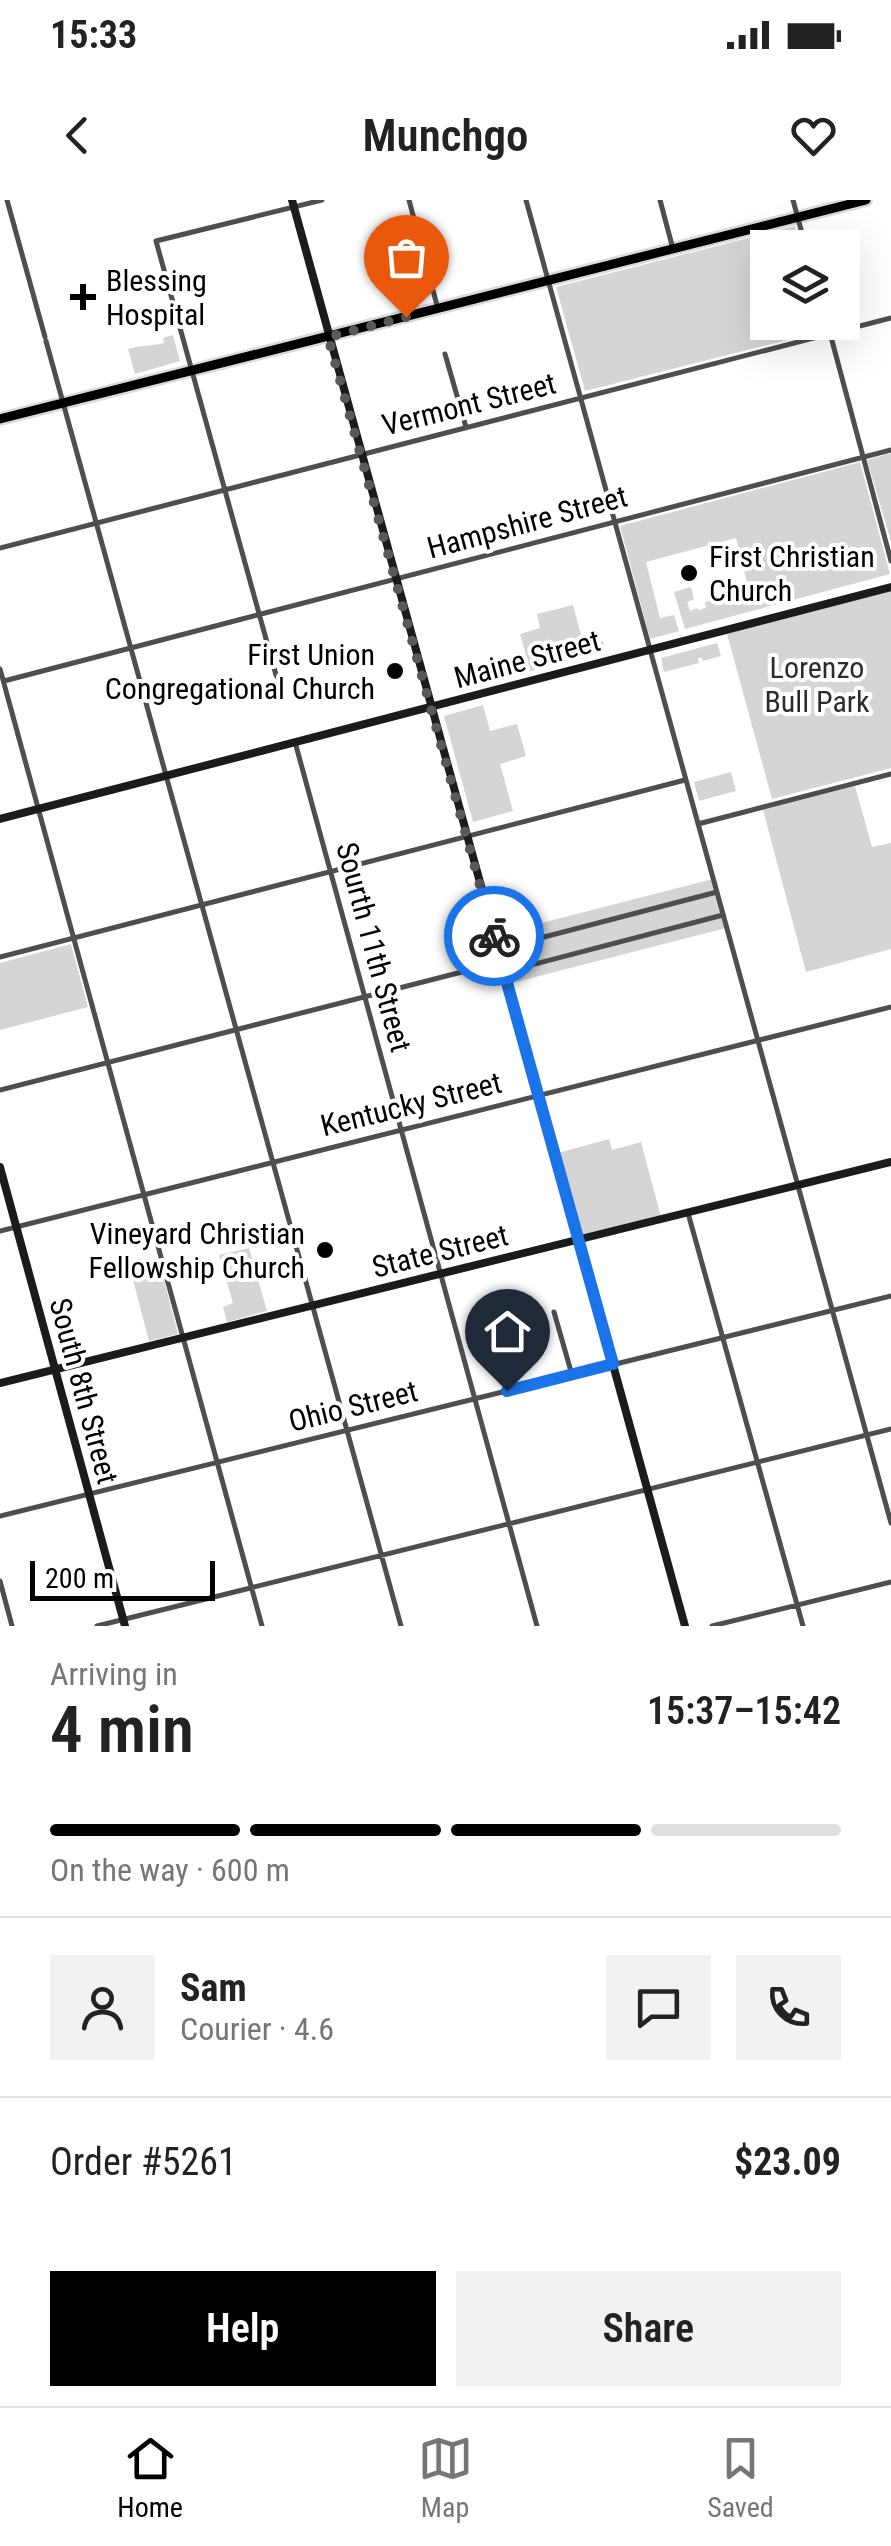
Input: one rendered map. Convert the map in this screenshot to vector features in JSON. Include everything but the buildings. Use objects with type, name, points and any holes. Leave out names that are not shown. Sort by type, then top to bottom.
[{"type":"main road","points":[[0,419],[866,200]]},
{"type":"street","points":[[7,200],[400,1626]]},
{"type":"street","points":[[281,682],[156,241],[293,203],[322,200]]},
{"type":"street","points":[[409,200],[438,308]]},
{"type":"street","points":[[526,200],[891,1523]]},
{"type":"street","points":[[660,200],[673,249]]},
{"type":"street","points":[[792,200],[801,230]]},
{"type":"street","points":[[293,203],[685,1626]]},
{"type":"street","name":"Vermont Street","points":[[860,326],[891,318]]},
{"type":"street","name":"Vermont Street","points":[[0,548],[807,340]]},
{"type":"street","points":[[832,340],[891,561]]},
{"type":"street","points":[[446,354],[466,427]]},
{"type":"street","name":"Hampshire Street","points":[[2,682],[891,450]]},
{"type":"street","name":"Maine Street","points":[[0,819],[891,588]]},
{"type":"street","points":[[0,669],[262,1626]]},
{"type":"street","name":"Sourth 11th Street","points":[[295,742],[537,1626]]},
{"type":"street","points":[[698,824],[891,774]]},
{"type":"street","points":[[0,957],[686,780]]},
{"type":"street","points":[[498,949],[716,892]]},
{"type":"street","points":[[504,972],[723,915]]},
{"type":"street","points":[[0,1090],[501,962]]},
{"type":"street","name":"Kentucky Street","points":[[0,1231],[891,1007]]},
{"type":"street","name":"State Street","points":[[0,1383],[891,1162]]},
{"type":"street","name":"South 8th Street","points":[[0,1167],[124,1623]]},
{"type":"street","points":[[688,1212],[803,1626]]},
{"type":"street","name":"Ohio Street","points":[[0,1516],[891,1296]]},
{"type":"street","points":[[554,1312],[572,1375]]},
{"type":"street","points":[[97,1626],[124,1623],[891,1430]]},
{"type":"street","points":[[0,1581],[12,1626]]},
{"type":"street","points":[[712,1626],[891,1582]]},
{"type":"green space","points":[[750,237],[750,340],[787,340],[585,391],[556,287]]},
{"type":"green space","points":[[173,335],[180,361],[135,374],[128,349],[164,343],[163,338]]},
{"type":"green space","points":[[891,453],[891,542],[867,460]]},
{"type":"green space","points":[[860,462],[890,574],[685,629],[674,592],[691,587],[694,599],[687,602],[690,611],[706,608],[705,602],[749,590],[736,538],[646,562],[660,618],[674,615],[679,631],[650,639],[620,526]]},
{"type":"green space","name":"Lorenzo Bull Park","points":[[891,587],[891,768],[772,799],[726,630]]},
{"type":"green space","points":[[573,605],[584,646],[603,641],[605,651],[497,680],[494,667],[527,659],[520,634],[540,628],[537,614]]},
{"type":"green space","points":[[717,643],[721,656],[703,661],[698,658],[699,663],[664,672],[661,658]]},
{"type":"green space","points":[[483,705],[490,731],[517,724],[526,756],[500,764],[513,811],[473,822],[444,716]]},
{"type":"green space","points":[[731,772],[736,791],[699,801],[694,782]]},
{"type":"green space","points":[[855,786],[872,847],[891,843],[891,949],[806,972],[763,810]]},
{"type":"green space","points":[[713,879],[726,928],[508,984],[494,935]]},
{"type":"green space","points":[[71,944],[88,1007],[0,1030],[0,963]]},
{"type":"green space","points":[[609,1139],[612,1150],[641,1142],[661,1217],[580,1238],[558,1153]]},
{"type":"green space","points":[[249,1248],[267,1311],[227,1322],[223,1307],[233,1303],[219,1255]]},
{"type":"green space","points":[[161,1268],[178,1334],[149,1341],[132,1276]]},
{"type":"way so far","points":[[406,317],[328,337],[494,936]]},
{"type":"place","name":"Blessing Hospital","points":[[83,297]]},
{"type":"place","name":"First Christian Church","points":[[689,573]]},
{"type":"place","name":"First Union Congregational Church","points":[[395,671]]},
{"type":"place","name":"Vineyard Christian Fellowship Church","points":[[325,1250]]},
{"type":"route","points":[[494,936],[613,1364],[507,1391]]}]
